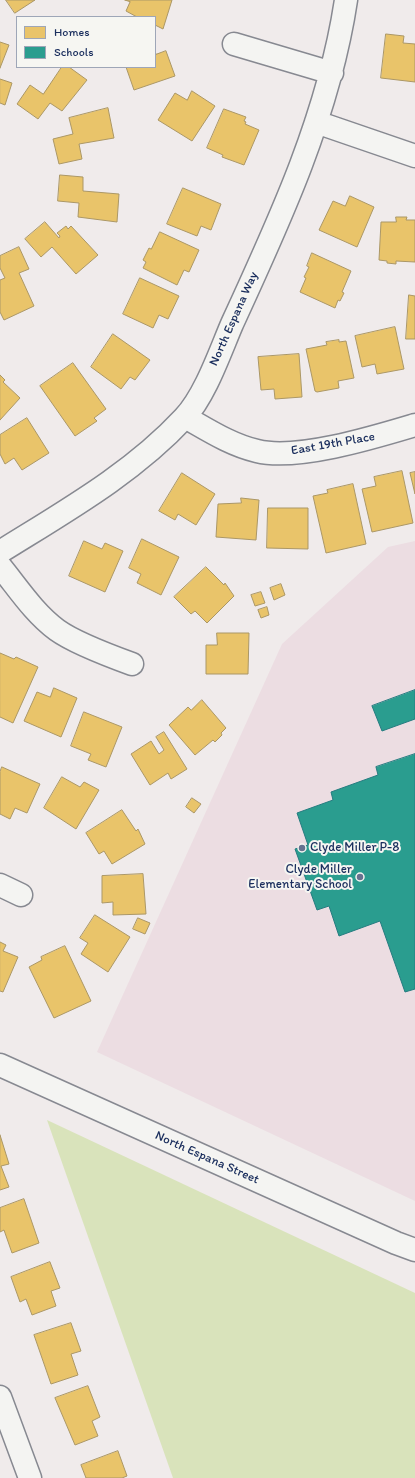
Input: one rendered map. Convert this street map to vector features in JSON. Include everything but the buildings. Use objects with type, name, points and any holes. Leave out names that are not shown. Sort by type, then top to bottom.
[{"type":"street","name":"North Espana Way","points":[[0,552],[110,483],[140,459],[185,417],[204,387],[252,280],[316,122],[332,73],[346,0]]},
{"type":"street","points":[[234,44],[332,73]]},
{"type":"street","points":[[316,122],[415,156]]},
{"type":"street","name":"East 19th Place","points":[[185,417],[235,444],[272,454],[312,450],[381,436],[415,425]]},
{"type":"street","points":[[0,566],[39,614],[58,631],[105,654],[132,664]]},
{"type":"street","points":[[0,885],[21,895]]},
{"type":"street","name":"North Espana Street","points":[[0,1065],[396,1243],[415,1250]]},
{"type":"street","points":[[0,1397],[30,1478]]},
{"type":"shaded area","name":"Clyde Miller P-8","points":[[415,541],[415,1201],[97,1052],[282,644],[388,547]]},
{"type":"green space","points":[[47,1120],[415,1293],[415,1478],[173,1478]]},
{"type":"place","name":"Clyde Miller P-8","points":[[302,848]]},
{"type":"place","name":"Clyde Miller Elementary School","points":[[360,877]]}]
